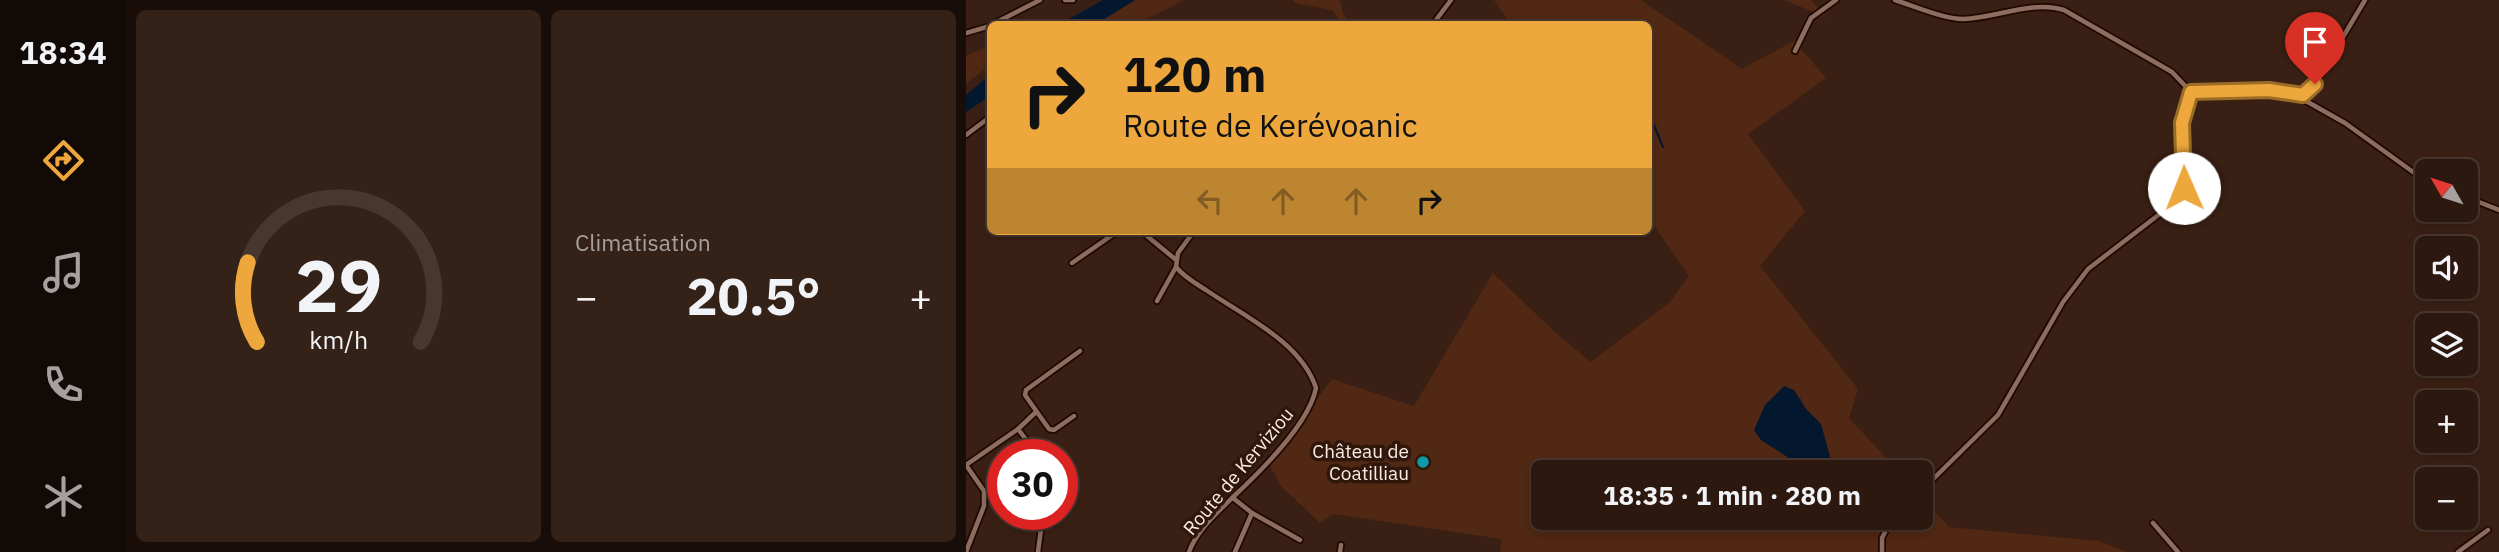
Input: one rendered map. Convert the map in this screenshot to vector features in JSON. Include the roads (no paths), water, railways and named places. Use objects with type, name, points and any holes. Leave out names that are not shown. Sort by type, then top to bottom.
[{"type":"street","points":[[1000,21],[1040,0]]},
{"type":"street","points":[[1065,0],[1073,0]]},
{"type":"street","points":[[1435,21],[1451,0]]},
{"type":"street","points":[[1796,51],[1811,18],[1836,0]]},
{"type":"street","points":[[1895,0],[1958,19],[1985,18],[2042,4],[2050,5],[2064,10],[2172,72],[2191,92],[2269,90],[2303,95]]},
{"type":"street","points":[[2303,95],[2315,84],[2365,0]]},
{"type":"street","points":[[966,33],[987,27]]},
{"type":"street","points":[[1933,478],[1997,415],[2063,302],[2088,270],[2161,213],[2184,188],[2182,123],[2191,92]]},
{"type":"street","points":[[2303,95],[2306,101],[2345,123],[2415,173]]},
{"type":"street","points":[[966,135],[987,119]]},
{"type":"street","points":[[2478,202],[2499,210]]},
{"type":"street","points":[[1072,262],[1112,235]]},
{"type":"street","points":[[1146,235],[1175,260]]},
{"type":"street","points":[[1157,301],[1176,267],[1175,260],[1191,235]]},
{"type":"street","name":"Route de Kerviziou","points":[[1176,267],[1192,281],[1275,335],[1310,371],[1316,388],[1303,418],[1267,463],[1213,515],[1189,552]]},
{"type":"street","points":[[1074,416],[1054,430],[1049,429],[1025,396],[1026,390],[1080,351]]},
{"type":"street","points":[[967,549],[984,506],[984,491],[966,465],[1018,429],[1036,412]]},
{"type":"street","points":[[1018,429],[1026,439]]},
{"type":"street","points":[[1233,498],[1252,513],[1300,540]]},
{"type":"street","points":[[1236,552],[1252,513]]},
{"type":"street","points":[[2153,523],[2178,552]]},
{"type":"street","points":[[1038,552],[1041,530]]},
{"type":"street","points":[[1882,552],[1882,538],[1886,530]]},
{"type":"street","points":[[2458,552],[2488,530]]},
{"type":"street","points":[[1340,552],[1341,545]]},
{"type":"water","points":[[1103,0],[1135,0],[1101,21],[1065,21]]},
{"type":"water","points":[[987,78],[987,98],[966,112],[966,95]]},
{"type":"water","points":[[1784,386],[1794,390],[1806,409],[1821,424],[1831,460],[1792,460],[1761,440],[1754,430],[1765,405]]},
{"type":"waterway","points":[[1652,121],[1663,147]]},
{"type":"place","name":"Château de Coatilliau","points":[[1423,462]]}]
